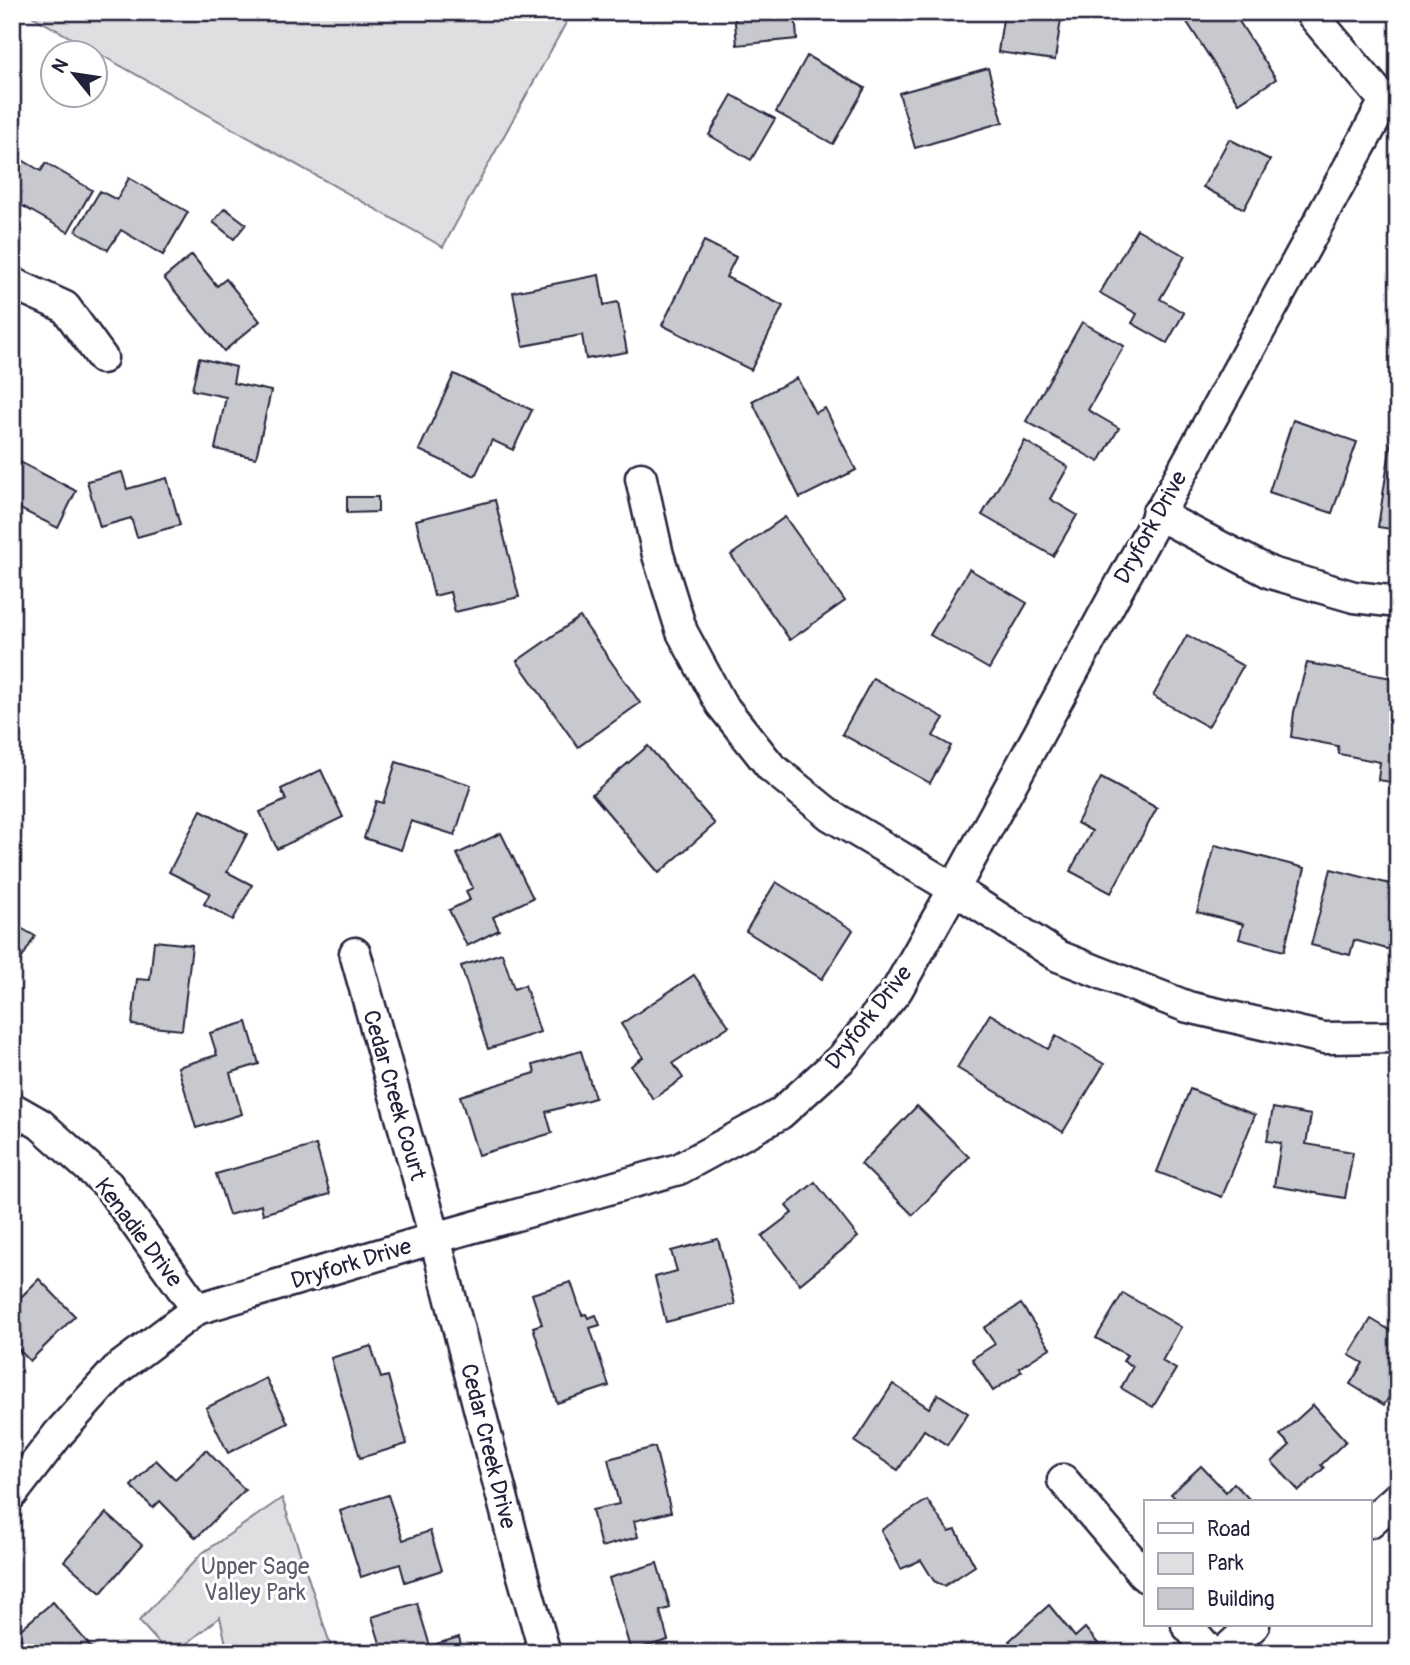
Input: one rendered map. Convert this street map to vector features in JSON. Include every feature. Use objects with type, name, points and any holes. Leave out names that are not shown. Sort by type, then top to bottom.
[{"type":"street","points":[[1310,12],[1391,105]]},
{"type":"street","name":"Dryfork Drive","points":[[12,1494],[59,1433],[116,1370],[197,1309],[679,1169],[780,1114],[843,1057],[897,990],[1157,514],[1391,105]]},
{"type":"street","points":[[12,282],[65,307],[102,358]]},
{"type":"street","points":[[641,478],[658,555],[682,632],[721,704],[771,767],[830,815],[954,889],[1058,956],[1188,1007],[1324,1038],[1398,1037]]},
{"type":"street","points":[[1157,514],[1271,573],[1354,597],[1398,602]]},
{"type":"street","name":"Cedar Creek Court","points":[[355,953],[435,1238]]},
{"type":"street","name":"Kenadie Drive","points":[[12,1108],[40,1124],[107,1185],[197,1309]]},
{"type":"street","name":"Cedar Creek Drive","points":[[435,1238],[545,1653]]},
{"type":"street","points":[[1063,1480],[1144,1575]]},
{"type":"street","points":[[1372,1520],[1398,1497]]},
{"type":"street","points":[[1188,1626],[1211,1653]]},
{"type":"street","points":[[1223,1653],[1253,1626]]},
{"type":"green space","points":[[25,12],[572,12],[443,247],[108,59],[108,38],[71,38]]},
{"type":"green space","name":"Upper Sage Valley Park","points":[[282,1498],[333,1653],[228,1653],[220,1617],[175,1653],[168,1653],[139,1621],[201,1554]]},
{"type":"building","points":[[734,12],[795,12],[797,39],[737,45]]},
{"type":"building","points":[[1004,12],[1062,12],[1055,60],[998,52]]},
{"type":"building","points":[[1201,12],[1233,12],[1276,79],[1239,103],[1187,22]]},
{"type":"building","points":[[807,56],[865,88],[833,144],[776,112]]},
{"type":"building","points":[[988,68],[1003,122],[915,148],[899,93]]},
{"type":"building","points":[[732,95],[775,119],[751,160],[709,135]]},
{"type":"building","points":[[1229,139],[1270,160],[1244,209],[1203,187]]},
{"type":"building","points":[[12,154],[41,171],[46,163],[92,190],[68,232],[12,200]]},
{"type":"building","points":[[129,178],[188,212],[163,255],[121,230],[108,250],[76,231],[100,191],[117,200]]},
{"type":"building","points":[[225,208],[246,224],[234,239],[213,222]]},
{"type":"building","points":[[1137,229],[1185,256],[1160,299],[1184,313],[1167,343],[1132,323],[1137,314],[1100,293]]},
{"type":"building","points":[[704,241],[736,257],[726,277],[783,306],[751,370],[662,325]]},
{"type":"building","points":[[192,255],[217,286],[226,279],[260,321],[224,351],[164,278]]},
{"type":"building","points":[[599,275],[604,305],[618,302],[627,352],[586,359],[582,335],[523,346],[513,292]]},
{"type":"building","points":[[1082,322],[1124,346],[1088,410],[1119,428],[1099,462],[1026,421]]},
{"type":"building","points":[[199,358],[236,367],[233,383],[271,391],[256,458],[215,449],[226,397],[192,390]]},
{"type":"building","points":[[454,374],[532,410],[513,450],[492,440],[475,476],[419,450]]},
{"type":"building","points":[[797,378],[815,413],[825,408],[856,470],[800,498],[752,401]]},
{"type":"building","points":[[1293,420],[1357,442],[1332,513],[1269,492]]},
{"type":"building","points":[[1025,441],[1068,467],[1050,499],[1077,515],[1053,556],[982,515]]},
{"type":"building","points":[[1391,443],[1398,444],[1398,530],[1378,527]]},
{"type":"building","points":[[12,458],[76,491],[58,528],[12,505]]},
{"type":"building","points":[[122,472],[127,489],[167,478],[180,525],[137,537],[131,518],[100,527],[87,481]]},
{"type":"building","points":[[347,497],[378,497],[378,512],[347,513]]},
{"type":"building","points":[[495,500],[519,597],[455,612],[450,592],[434,596],[416,520]]},
{"type":"building","points":[[785,517],[845,601],[790,640],[731,555]]},
{"type":"building","points":[[969,569],[1027,603],[989,669],[930,635]]},
{"type":"building","points":[[580,617],[640,703],[578,747],[517,661]]},
{"type":"building","points":[[1187,635],[1243,666],[1208,727],[1153,696]]},
{"type":"building","points":[[1307,663],[1398,679],[1398,783],[1378,780],[1380,762],[1339,754],[1338,746],[1291,737],[1294,712]]},
{"type":"building","points":[[873,678],[944,718],[933,736],[951,746],[930,783],[842,734]]},
{"type":"building","points":[[648,746],[715,824],[659,873],[592,794]]},
{"type":"building","points":[[396,762],[471,785],[455,835],[411,821],[401,850],[364,838],[376,801],[383,803]]},
{"type":"building","points":[[321,770],[343,817],[277,849],[260,812],[286,800],[281,789]]},
{"type":"building","points":[[1101,778],[1157,808],[1111,893],[1070,871],[1092,831],[1077,823]]},
{"type":"building","points":[[201,810],[247,834],[227,872],[252,885],[233,920],[204,904],[210,893],[169,872]]},
{"type":"building","points":[[501,833],[533,898],[493,917],[499,930],[467,946],[449,910],[470,900],[466,891],[473,888],[457,854]]},
{"type":"building","points":[[1215,845],[1305,868],[1284,951],[1239,939],[1243,924],[1197,912]]},
{"type":"building","points":[[1331,869],[1398,886],[1398,952],[1354,940],[1350,955],[1311,945]]},
{"type":"building","points":[[776,882],[853,930],[822,979],[746,931]]},
{"type":"building","points":[[12,923],[35,936],[12,975]]},
{"type":"building","points":[[154,941],[192,945],[182,1030],[132,1025],[137,979],[150,980]]},
{"type":"building","points":[[502,953],[514,989],[525,985],[540,1032],[488,1049],[461,966]]},
{"type":"building","points":[[694,975],[729,1026],[673,1063],[683,1078],[653,1099],[631,1066],[643,1057],[621,1024]]},
{"type":"building","points":[[990,1014],[1048,1049],[1056,1036],[1104,1064],[1063,1132],[957,1068]]},
{"type":"building","points":[[247,1022],[259,1064],[230,1073],[242,1114],[196,1128],[178,1067],[217,1055],[210,1033]]},
{"type":"building","points":[[581,1051],[595,1098],[546,1112],[552,1133],[478,1155],[460,1096],[535,1073],[533,1065]]},
{"type":"building","points":[[1190,1089],[1255,1115],[1222,1197],[1157,1172]]},
{"type":"building","points":[[917,1106],[969,1157],[913,1215],[861,1164]]},
{"type":"building","points":[[1273,1108],[1311,1115],[1306,1144],[1353,1152],[1345,1198],[1274,1186],[1281,1143],[1267,1141]]},
{"type":"building","points":[[316,1145],[330,1194],[263,1214],[261,1205],[229,1215],[216,1174]]},
{"type":"building","points":[[1393,1176],[1398,1176],[1398,1199],[1392,1199]]},
{"type":"building","points":[[815,1182],[858,1237],[800,1284],[762,1236],[792,1213],[786,1206]]},
{"type":"building","points":[[718,1239],[735,1304],[666,1322],[655,1277],[677,1271],[671,1251]]},
{"type":"building","points":[[39,1279],[75,1316],[30,1361],[12,1343],[12,1306]]},
{"type":"building","points":[[571,1282],[582,1315],[586,1314],[588,1318],[596,1315],[600,1325],[590,1328],[609,1386],[557,1403],[533,1327],[542,1324],[532,1294]]},
{"type":"building","points":[[1123,1293],[1181,1327],[1162,1361],[1176,1369],[1153,1407],[1121,1388],[1133,1366],[1123,1361],[1127,1355],[1096,1338]]},
{"type":"building","points":[[1021,1304],[1050,1348],[1019,1368],[1022,1371],[993,1391],[972,1359],[995,1344],[984,1328]]},
{"type":"building","points":[[1371,1319],[1398,1335],[1398,1368],[1395,1372],[1398,1374],[1398,1383],[1384,1405],[1350,1384],[1363,1363],[1349,1355]]},
{"type":"building","points":[[371,1346],[381,1378],[388,1376],[407,1444],[360,1458],[331,1358]]},
{"type":"building","points":[[266,1378],[288,1423],[228,1453],[206,1408]]},
{"type":"building","points":[[893,1384],[929,1408],[938,1394],[968,1413],[947,1445],[924,1430],[898,1470],[855,1442]]},
{"type":"building","points":[[1313,1405],[1346,1441],[1321,1465],[1324,1468],[1299,1491],[1272,1462],[1290,1445],[1280,1435]]},
{"type":"building","points":[[655,1447],[671,1512],[634,1521],[638,1537],[601,1547],[592,1510],[619,1504],[608,1459]]},
{"type":"building","points":[[206,1450],[245,1490],[196,1538],[160,1501],[153,1508],[131,1486],[156,1460],[175,1479]]},
{"type":"building","points":[[1201,1466],[1226,1492],[1234,1483],[1250,1500],[1178,1500],[1171,1494]]},
{"type":"building","points":[[388,1495],[403,1540],[430,1531],[442,1570],[405,1582],[400,1564],[361,1577],[340,1511]]},
{"type":"building","points":[[927,1500],[949,1532],[956,1530],[975,1566],[944,1586],[934,1581],[921,1560],[901,1569],[881,1530]]},
{"type":"building","points":[[106,1513],[142,1545],[101,1593],[64,1561]]},
{"type":"building","points":[[657,1563],[670,1608],[660,1611],[668,1640],[631,1651],[609,1578]]},
{"type":"building","points":[[53,1602],[96,1653],[32,1653],[16,1633]]},
{"type":"building","points":[[417,1603],[430,1646],[459,1637],[463,1653],[383,1653],[372,1617]]},
{"type":"building","points":[[1049,1605],[1075,1637],[1085,1628],[1106,1653],[1020,1653],[1009,1641]]},
{"type":"building","points":[[1398,1612],[1398,1627],[1391,1619]]}]
